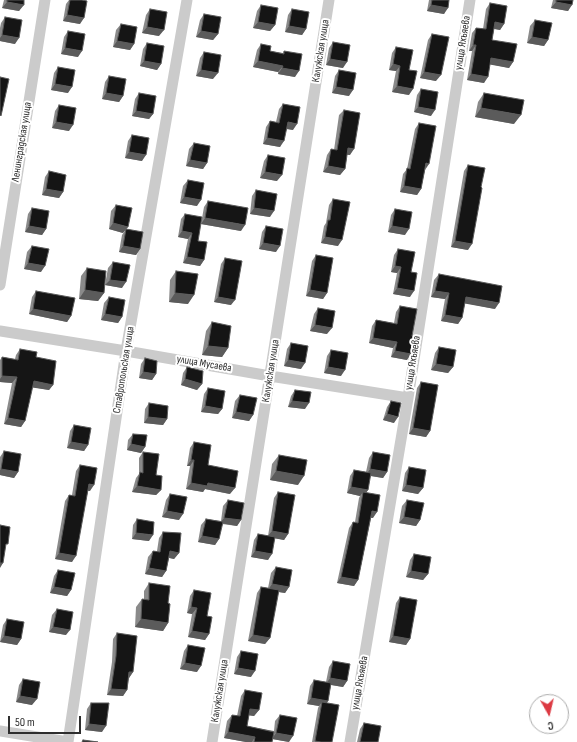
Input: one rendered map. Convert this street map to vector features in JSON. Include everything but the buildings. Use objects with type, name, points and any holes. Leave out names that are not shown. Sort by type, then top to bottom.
[{"type":"street","name":"Ленинградская улица","points":[[0,285],[45,0]]},
{"type":"street","name":"Ставропольская улица","points":[[68,742],[126,350],[187,0]]},
{"type":"street","name":"Калужская улица","points":[[212,742],[329,0]]},
{"type":"street","name":"улица Яхъяева","points":[[350,742],[408,398],[470,0]]},
{"type":"street","name":"улица Мусаева","points":[[0,331],[126,350],[270,376],[408,398]]},
{"type":"street","points":[[0,731],[68,742]]}]
